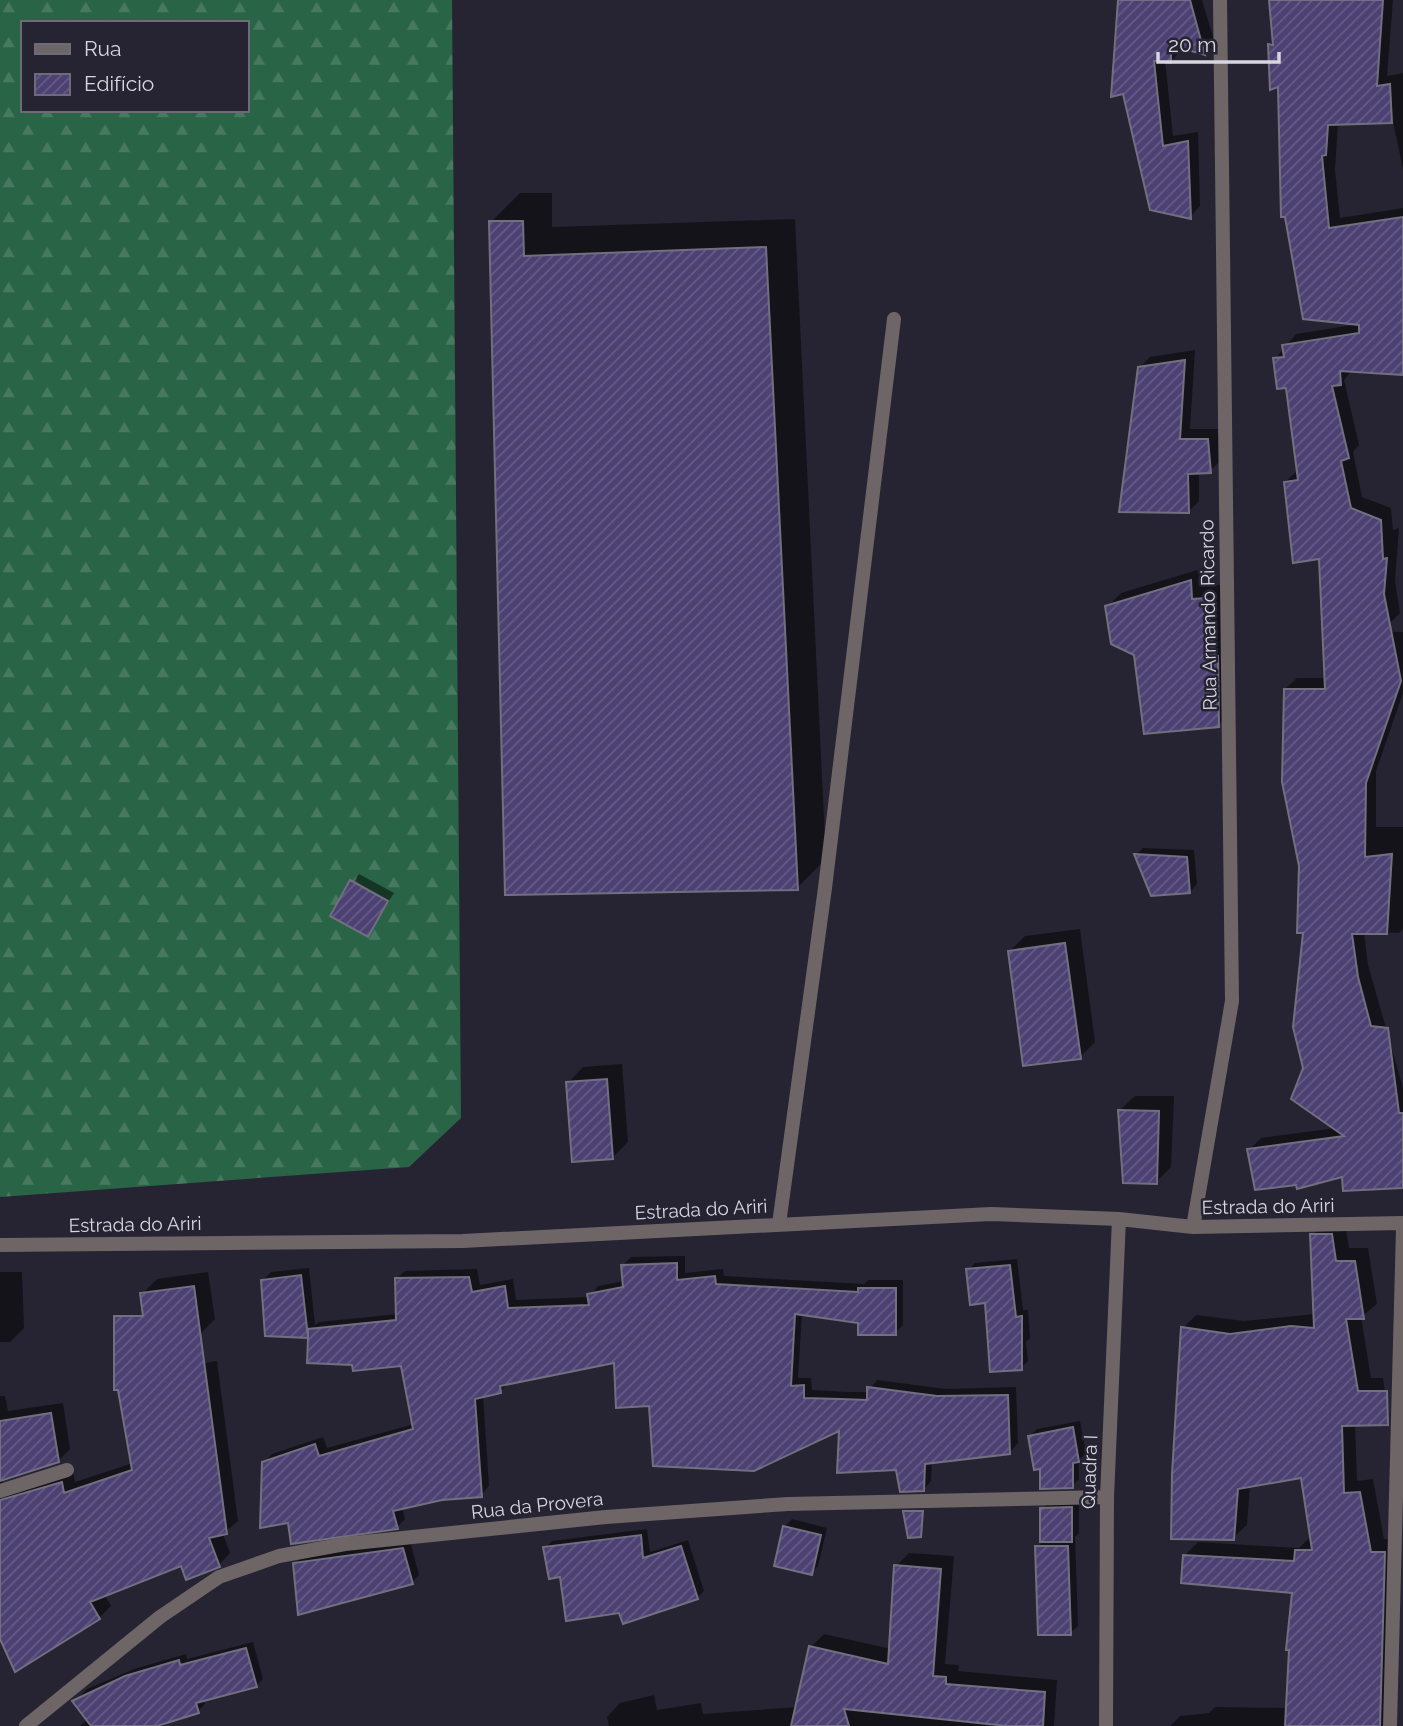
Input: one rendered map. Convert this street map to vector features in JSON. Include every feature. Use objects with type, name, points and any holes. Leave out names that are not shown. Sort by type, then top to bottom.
[{"type":"street","name":"Rua Armando Ricardo","points":[[1194,1227],[1232,1001],[1220,0]]},
{"type":"street","points":[[779,1224],[825,888],[894,319]]},
{"type":"street","name":"Estrada do Ariri","points":[[0,1245],[463,1241],[991,1214],[1119,1219],[1194,1227],[1403,1226]]},
{"type":"street","name":"Quadra I","points":[[1106,1726],[1107,1497],[1119,1219]]},
{"type":"street","points":[[1390,1726],[1403,1226]]},
{"type":"street","points":[[0,1491],[67,1470]]},
{"type":"street","name":"Rua da Provera","points":[[26,1726],[169,1610],[219,1577],[279,1556],[345,1544],[606,1517],[749,1507],[1107,1497]]},
{"type":"green space","points":[[0,0],[452,0],[461,1118],[409,1167],[0,1197]]},
{"type":"building","points":[[1118,0],[1190,0],[1205,55],[1171,45],[1171,63],[1154,61],[1163,146],[1188,141],[1191,219],[1150,210],[1123,94],[1111,97]]},
{"type":"building","points":[[1269,0],[1383,0],[1377,86],[1390,84],[1392,123],[1328,125],[1326,155],[1322,156],[1329,228],[1403,217],[1403,375],[1340,371],[1341,385],[1332,386],[1349,458],[1341,461],[1351,508],[1381,520],[1383,559],[1387,558],[1384,594],[1401,681],[1366,783],[1365,857],[1392,854],[1387,934],[1352,934],[1358,977],[1371,1026],[1388,1028],[1399,1113],[1403,1113],[1403,1188],[1343,1191],[1342,1177],[1297,1189],[1296,1185],[1255,1190],[1247,1149],[1344,1136],[1291,1099],[1303,1068],[1293,1027],[1303,933],[1297,933],[1299,866],[1282,782],[1284,689],[1325,689],[1319,559],[1293,563],[1284,482],[1298,480],[1286,388],[1277,389],[1273,358],[1284,357],[1282,345],[1359,333],[1359,325],[1303,319],[1285,217],[1281,217],[1278,87],[1270,90],[1268,44],[1273,45]]},
{"type":"building","points":[[489,221],[523,221],[524,256],[766,247],[798,890],[505,895]]},
{"type":"building","points":[[1185,360],[1180,439],[1208,439],[1211,473],[1188,474],[1189,513],[1119,512],[1138,367]]},
{"type":"building","points":[[1191,580],[1192,599],[1206,598],[1215,655],[1218,656],[1219,727],[1144,734],[1134,655],[1111,644],[1105,606]]},
{"type":"building","points":[[1134,854],[1187,857],[1190,893],[1151,896]]},
{"type":"building","points":[[350,880],[388,901],[368,937],[330,916]]},
{"type":"building","points":[[1065,943],[1081,1059],[1023,1066],[1008,951]]},
{"type":"building","points":[[607,1079],[613,1159],[572,1162],[566,1082]]},
{"type":"building","points":[[1118,1110],[1159,1111],[1157,1184],[1123,1183]]},
{"type":"building","points":[[1310,1234],[1332,1234],[1336,1261],[1355,1261],[1364,1319],[1346,1319],[1358,1391],[1387,1391],[1388,1425],[1342,1426],[1344,1493],[1360,1492],[1371,1552],[1385,1552],[1380,1726],[1285,1726],[1289,1650],[1286,1650],[1292,1593],[1181,1583],[1183,1555],[1294,1561],[1295,1550],[1312,1550],[1301,1478],[1238,1489],[1234,1540],[1171,1539],[1181,1327],[1230,1334],[1291,1326],[1314,1328]]},
{"type":"building","points":[[677,1263],[677,1280],[715,1276],[716,1284],[858,1292],[858,1288],[896,1288],[896,1335],[858,1335],[858,1323],[795,1314],[791,1386],[804,1385],[804,1398],[867,1400],[867,1387],[937,1396],[1008,1395],[1010,1454],[925,1464],[924,1491],[900,1492],[896,1470],[837,1473],[839,1431],[754,1471],[653,1466],[649,1406],[616,1408],[614,1363],[500,1386],[501,1393],[475,1399],[482,1497],[442,1500],[393,1511],[398,1529],[291,1544],[288,1523],[260,1528],[262,1462],[315,1444],[319,1456],[413,1429],[401,1366],[353,1371],[352,1365],[307,1363],[308,1338],[265,1336],[261,1280],[301,1275],[308,1337],[308,1329],[396,1320],[395,1278],[469,1277],[472,1292],[505,1286],[508,1308],[589,1305],[587,1294],[623,1287],[621,1265]]},
{"type":"building","points":[[1010,1265],[1016,1317],[1022,1316],[1022,1370],[990,1372],[985,1303],[970,1305],[966,1269]]},
{"type":"building","points":[[194,1286],[227,1534],[209,1538],[220,1567],[186,1580],[181,1566],[90,1602],[100,1619],[15,1672],[0,1639],[0,1500],[62,1482],[64,1493],[132,1470],[118,1390],[114,1390],[114,1316],[143,1316],[140,1293]]},
{"type":"building","points":[[51,1413],[59,1462],[0,1481],[0,1421]]},
{"type":"building","points":[[1073,1427],[1079,1462],[1073,1463],[1073,1488],[1040,1489],[1040,1469],[1034,1470],[1028,1436]]},
{"type":"building","points":[[1072,1507],[1072,1542],[1040,1542],[1040,1508]]},
{"type":"building","points":[[903,1511],[923,1511],[921,1537],[908,1538]]},
{"type":"building","points":[[783,1526],[821,1535],[812,1575],[774,1566]]},
{"type":"building","points":[[641,1535],[643,1558],[681,1546],[698,1599],[623,1624],[619,1613],[566,1621],[560,1577],[549,1579],[543,1547]]},
{"type":"building","points":[[1035,1546],[1068,1546],[1071,1635],[1038,1635]]},
{"type":"building","points":[[403,1548],[413,1584],[298,1615],[293,1563]]},
{"type":"building","points":[[894,1565],[941,1569],[933,1676],[946,1677],[946,1684],[1045,1692],[1043,1726],[1007,1726],[844,1709],[849,1726],[791,1726],[809,1646],[888,1664]]},
{"type":"building","points":[[246,1648],[257,1687],[196,1703],[199,1713],[157,1726],[91,1726],[72,1701],[125,1676],[179,1660],[180,1665]]}]
